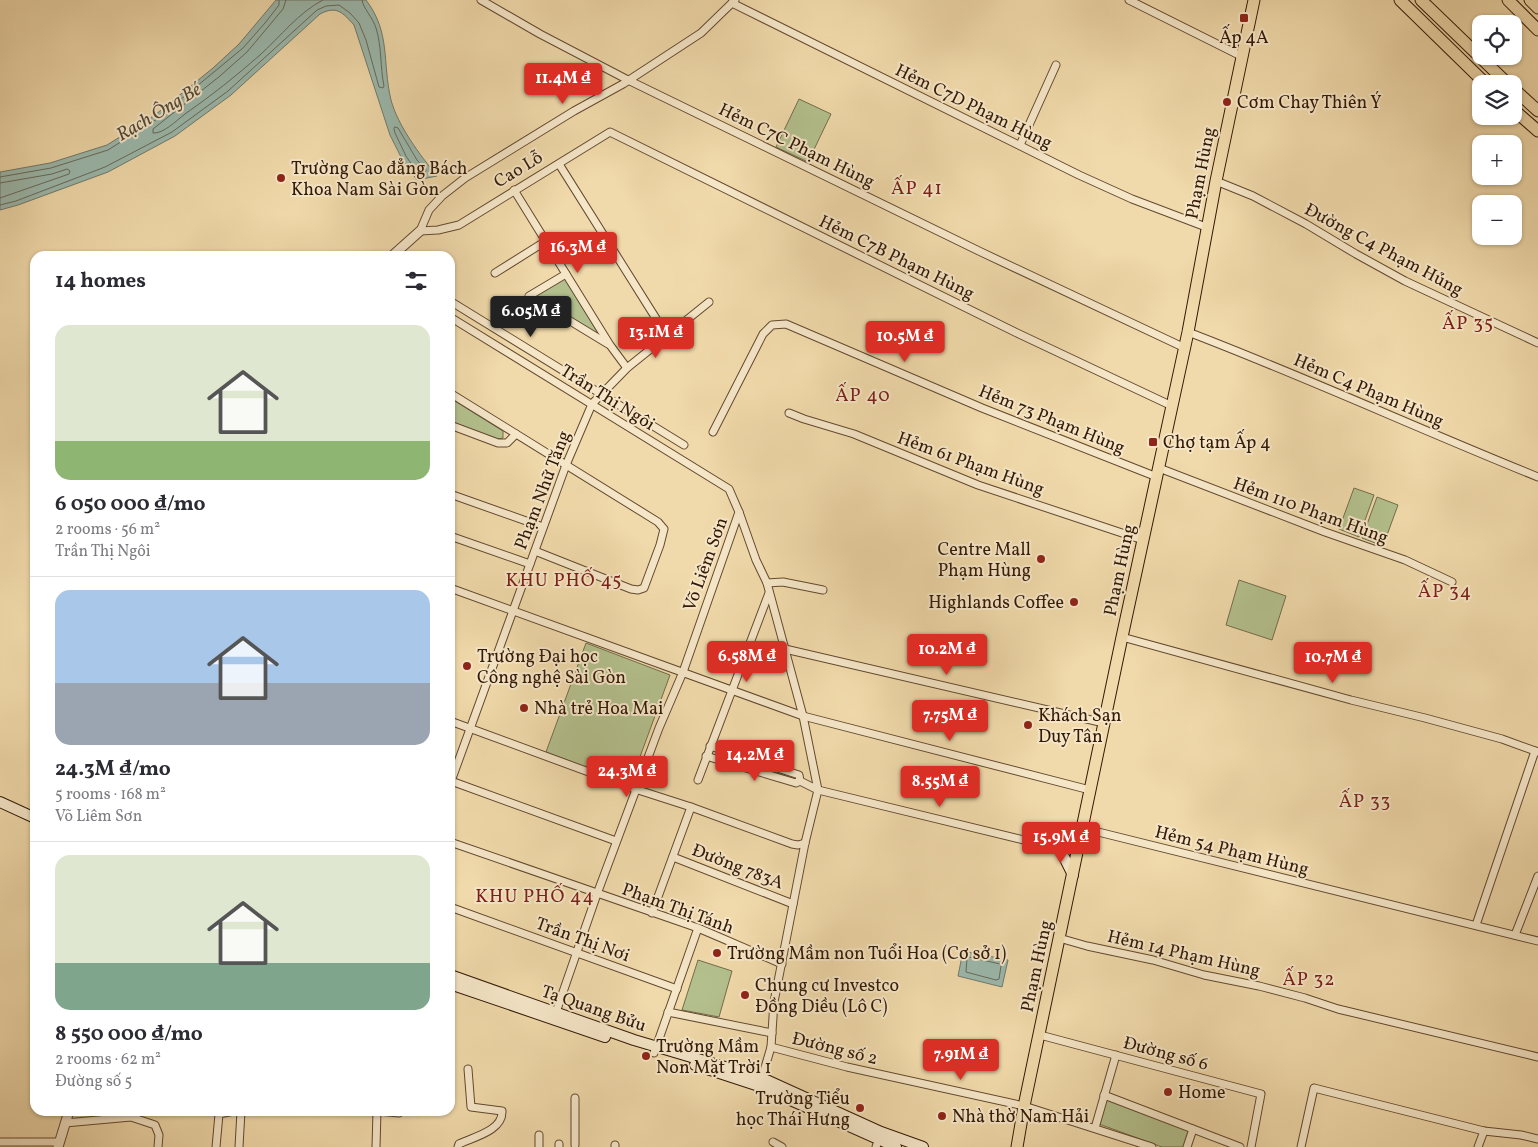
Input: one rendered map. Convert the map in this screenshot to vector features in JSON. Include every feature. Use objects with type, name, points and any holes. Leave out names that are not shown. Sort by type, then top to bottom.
[{"type":"main road","name":"Phạm Hùng","points":[[1017,1147],[1122,637],[1185,348],[1206,227],[1254,0]]},
{"type":"main road","points":[[1400,0],[1477,75]]},
{"type":"main road","points":[[1421,0],[1499,75]]},
{"type":"main road","points":[[1508,0],[1538,30]]},
{"type":"main road","points":[[1530,0],[1538,8]]},
{"type":"main road","points":[[1522,96],[1538,111]]},
{"type":"main road","points":[[1522,117],[1538,131]]},
{"type":"main road","points":[[0,802],[30,816]]},
{"type":"main road","points":[[1073,875],[1060,848],[1082,828]]},
{"type":"main road","name":"Tạ Quang Bửu","points":[[455,977],[555,1016]]},
{"type":"main road","name":"Tạ Quang Bửu","points":[[455,986],[761,1082],[878,1140],[896,1147]]},
{"type":"main road","name":"Tạ Quang Bửu","points":[[878,1140],[923,1147]]},
{"type":"street","name":"Hẻm C7C Phạm Hùng","points":[[481,0],[540,34],[628,80],[981,252],[1185,348]]},
{"type":"street","points":[[1129,0],[1241,56]]},
{"type":"street","points":[[398,251],[420,231],[429,210],[442,196],[465,178],[628,80],[701,33],[733,1]]},
{"type":"street","name":"Hẻm C7D Phạm Hùng","points":[[733,1],[1080,175],[1132,199],[1206,227]]},
{"type":"street","points":[[1020,145],[1056,65]]},
{"type":"street","name":"Cao Lỗ","points":[[420,231],[438,230],[459,225],[610,132]]},
{"type":"street","name":"Hẻm C7B Phạm Hùng","points":[[610,132],[1017,333],[1172,406]]},
{"type":"street","points":[[559,164],[667,336]]},
{"type":"street","name":"Đường C4 Phạm Hủng","points":[[1216,181],[1253,196],[1306,224],[1405,281],[1538,344]]},
{"type":"street","points":[[514,190],[610,345],[627,368]]},
{"type":"street","points":[[495,273],[546,241]]},
{"type":"street","points":[[566,274],[529,296],[610,345]]},
{"type":"street","name":"Phạm Nhữ Tăng","points":[[455,765],[471,728],[566,465],[592,404],[627,368],[709,302]]},
{"type":"street","name":"Trần Thị Ngôi","points":[[455,304],[684,445]]},
{"type":"street","name":"Trần Thị Ngôi","points":[[455,320],[729,490],[767,583],[804,716],[818,790]]},
{"type":"street","name":"Hẻm 73 Phạm Hùng","points":[[713,432],[763,334],[772,325],[786,324],[982,408],[1158,473]]},
{"type":"street","name":"Hẻm C4 Phạm Hùng","points":[[1188,332],[1271,364],[1538,477]]},
{"type":"street","points":[[455,395],[662,525],[664,529],[644,588],[638,590],[631,589],[535,551]]},
{"type":"street","name":"Hẻm 61 Phạm Hùng","points":[[789,413],[854,434],[978,485],[1143,540]]},
{"type":"street","points":[[455,427],[498,442],[507,443],[516,434]]},
{"type":"street","name":"Hẻm 110 Phạm Hùng","points":[[1158,473],[1404,560],[1452,582]]},
{"type":"street","points":[[455,496],[543,527]]},
{"type":"street","name":"Võ Liêm Sơn","points":[[555,1016],[616,841],[682,672],[739,512]]},
{"type":"street","points":[[455,538],[530,564]]},
{"type":"street","points":[[767,583],[783,582],[823,590]]},
{"type":"street","points":[[455,590],[804,716],[1090,790]]},
{"type":"street","points":[[698,780],[769,593]]},
{"type":"street","points":[[1122,637],[1350,700],[1502,739],[1536,751],[1476,925]]},
{"type":"street","points":[[785,649],[1104,724]]},
{"type":"street","points":[[455,723],[792,844],[805,843]]},
{"type":"street","points":[[710,746],[799,775],[800,781]]},
{"type":"street","points":[[706,756],[796,783],[800,781],[818,790],[1060,848],[1064,854],[1078,852]]},
{"type":"street","points":[[455,783],[616,841]]},
{"type":"street","points":[[761,1082],[771,1048],[774,1002],[805,843],[818,790]]},
{"type":"street","points":[[652,913],[691,807]]},
{"type":"street","name":"Hẻm 54 Phạm Hùng","points":[[1082,828],[1538,941]]},
{"type":"street","name":"Phạm Thị Tánh","points":[[455,844],[698,928],[782,964]]},
{"type":"street","name":"Đường 783A","points":[[673,857],[793,904]]},
{"type":"street","points":[[1515,935],[1538,876]]},
{"type":"street","name":"Trần Thị Nơi","points":[[455,908],[677,989]]},
{"type":"street","points":[[655,1050],[698,928]]},
{"type":"street","name":"Hẻm 14 Phạm Hùng","points":[[1059,938],[1153,960],[1204,975],[1305,998],[1338,1009],[1538,1057]]},
{"type":"street","points":[[668,1012],[772,1033]]},
{"type":"street","name":"Đường số 6","points":[[1040,1035],[1261,1094],[1251,1147]]},
{"type":"street","name":"Đường số 2","points":[[771,1048],[847,1067],[1024,1106],[1152,1147]]},
{"type":"street","points":[[1095,1128],[1116,1055]]},
{"type":"street","points":[[458,1147],[459,1144],[470,1138],[486,1132],[503,1118],[502,1111],[470,1107],[468,1070]]},
{"type":"street","points":[[1301,1147],[1314,1088],[1484,1131],[1538,1139]]},
{"type":"street","points":[[1104,1095],[1240,1147]]},
{"type":"street","points":[[575,1098],[575,1145]]},
{"type":"street","points":[[0,1142],[58,1144],[68,1116]]},
{"type":"street","points":[[216,1147],[219,1116]]},
{"type":"street","points":[[239,1147],[241,1116]]},
{"type":"street","points":[[376,1147],[377,1116]]},
{"type":"street","points":[[65,1123],[132,1117],[155,1125],[159,1136],[158,1147]]},
{"type":"street","points":[[1187,1147],[1192,1129]]},
{"type":"street","points":[[1478,1147],[1484,1131]]},
{"type":"street","points":[[539,1136],[539,1147]]},
{"type":"street","points":[[773,1142],[782,1147]]},
{"type":"green space","points":[[799,99],[831,114],[808,162],[776,147]]},
{"type":"green space","points":[[565,278],[598,333],[598,336],[532,296]]},
{"type":"green space","points":[[455,401],[503,431],[503,438],[498,439],[455,424]]},
{"type":"green space","points":[[1354,488],[1374,495],[1359,537],[1339,529]]},
{"type":"green space","points":[[1377,497],[1398,505],[1383,546],[1362,538]]},
{"type":"green space","points":[[1239,580],[1286,596],[1272,640],[1226,625]]},
{"type":"green space","points":[[586,643],[670,675],[630,784],[546,752]]},
{"type":"green space","points":[[698,960],[732,971],[719,1017],[682,1010]]},
{"type":"green space","points":[[1104,1098],[1190,1129],[1186,1147],[1162,1147],[1099,1124]]},
{"type":"water","points":[[276,0],[366,0],[374,12],[383,36],[388,86],[394,110],[410,140],[437,176],[417,180],[402,159],[390,135],[354,25],[343,14],[331,10],[320,14],[231,95],[175,136],[108,172],[0,210],[0,172],[50,163],[107,145],[155,115],[213,68],[239,44]]},
{"type":"water","points":[[963,951],[1008,960],[1002,987],[958,976]]},
{"type":"place","name":"Ấp 4A","points":[[1244,18]]},
{"type":"place","name":"Cơm Chay Thiên Ý","points":[[1227,102]]},
{"type":"place","name":"Trường Cao đẳng Bách Khoa Nam Sài Gòn","points":[[281,178]]},
{"type":"place","name":"Chợ tạm Ấp 4","points":[[1153,442]]},
{"type":"place","name":"Centre Mall Phạm Hùng","points":[[1041,559]]},
{"type":"place","name":"Highlands Coffee","points":[[1074,602]]},
{"type":"place","name":"Trường Đại học Công nghệ Sài Gòn","points":[[467,666]]},
{"type":"place","name":"Nhà trẻ Hoa Mai","points":[[524,708]]},
{"type":"place","name":"Khách Sạn Duy Tân","points":[[1028,725]]},
{"type":"place","name":"Trường Mầm non Tuổi Hoa (Cơ sở 1)","points":[[717,953]]},
{"type":"place","name":"Chung cư Investco Đồng Diều (Lô C)","points":[[745,995]]},
{"type":"place","name":"Trường Mầm Non Mặt Trời 1","points":[[646,1056]]},
{"type":"place","name":"Home","points":[[1168,1092]]},
{"type":"place","name":"Trường Tiểu học Thái Hưng","points":[[860,1108]]},
{"type":"place","name":"Nhà thờ Nam Hải","points":[[942,1116]]},
{"type":"district","name":"ẤP 41","points":[[917,187]]},
{"type":"district","name":"ẤP 35","points":[[1468,322]]},
{"type":"district","name":"ẤP 40","points":[[863,394]]},
{"type":"district","name":"KHU PHỐ 45","points":[[564,579]]},
{"type":"district","name":"ẤP 34","points":[[1445,590]]},
{"type":"district","name":"ẤP 33","points":[[1365,800]]},
{"type":"district","name":"KHU PHỐ 44","points":[[535,895]]},
{"type":"district","name":"ẤP 32","points":[[1309,978]]},
{"type":"water label","name":"Rạch Ông Bé","points":[[158,111]]}]
